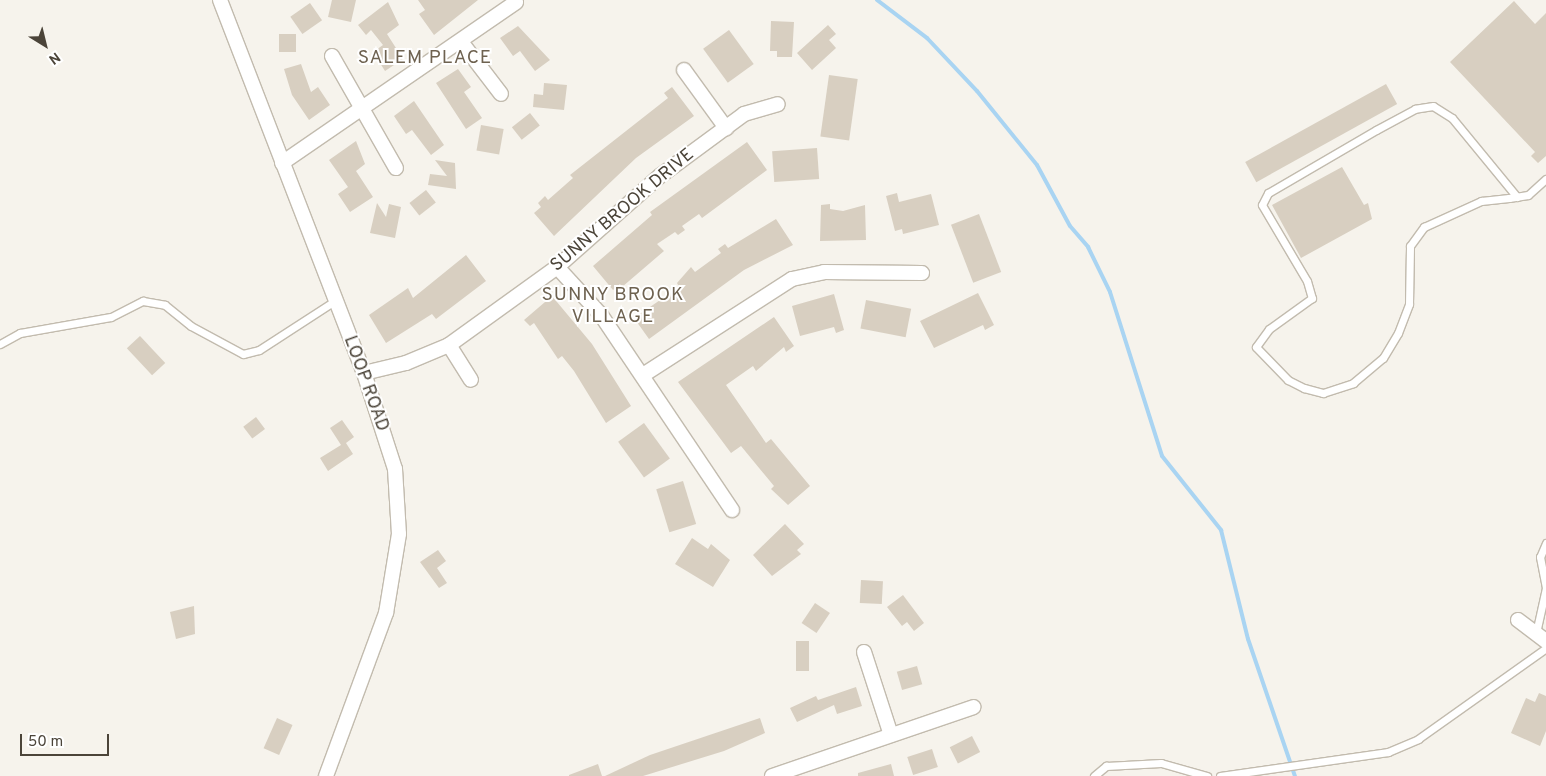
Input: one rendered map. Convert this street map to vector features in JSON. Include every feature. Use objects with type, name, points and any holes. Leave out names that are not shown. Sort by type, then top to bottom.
[{"type":"street","name":"LOOP ROAD","points":[[220,0],[333,302],[364,373],[395,469],[399,534],[386,613],[326,776]]},
{"type":"street","points":[[282,163],[462,43],[516,2]]},
{"type":"street","points":[[462,43],[501,94]]},
{"type":"street","points":[[332,56],[396,168]]},
{"type":"street","points":[[684,70],[726,128]]},
{"type":"street","name":"SUNNY BROOK DRIVE","points":[[364,373],[406,363],[449,344],[557,267],[637,195],[744,114],[778,104]]},
{"type":"street","points":[[557,267],[601,315],[732,510]]},
{"type":"street","points":[[643,375],[792,279],[824,272],[922,273]]},
{"type":"street","points":[[449,344],[471,380]]},
{"type":"street","points":[[1518,620],[1541,637]]},
{"type":"street","points":[[864,652],[891,735]]},
{"type":"street","points":[[772,776],[973,707]]},
{"type":"lane","points":[[1517,197],[1452,118],[1433,106],[1415,109],[1268,192],[1262,205],[1307,281],[1312,298],[1269,329],[1256,347],[1288,380],[1304,388],[1323,393],[1353,383],[1383,358],[1398,333],[1409,304],[1410,246],[1424,227],[1481,201],[1517,197],[1528,195],[1546,179]]},
{"type":"lane","points":[[0,344],[20,333],[111,317],[143,301],[165,306],[191,326],[243,354],[259,350],[333,302]]},
{"type":"lane","points":[[1541,637],[1546,587],[1540,557],[1546,543]]},
{"type":"lane","points":[[1220,776],[1388,752],[1418,739],[1546,648]]},
{"type":"lane","points":[[1094,776],[1106,766],[1125,763],[1161,763],[1207,776]]},
{"type":"building","points":[[332,0],[356,0],[351,22],[328,17]]},
{"type":"building","points":[[418,0],[478,0],[434,35],[419,14],[425,10]]},
{"type":"building","points":[[1514,1],[1535,24],[1546,13],[1546,156],[1538,163],[1531,156],[1535,152],[1450,62]]},
{"type":"building","points":[[388,2],[399,25],[387,34],[403,59],[385,71],[373,52],[383,45],[371,30],[366,35],[358,25]]},
{"type":"building","points":[[310,3],[322,20],[302,34],[290,17]]},
{"type":"building","points":[[771,21],[794,22],[792,57],[777,57],[777,51],[770,51]]},
{"type":"building","points":[[828,25],[836,34],[829,40],[836,48],[812,70],[797,53]]},
{"type":"building","points":[[518,26],[550,60],[535,71],[520,51],[513,56],[500,38]]},
{"type":"building","points":[[729,30],[754,64],[728,83],[703,49]]},
{"type":"building","points":[[279,34],[296,34],[296,52],[279,52]]},
{"type":"building","points":[[301,64],[311,92],[318,87],[330,105],[309,120],[292,95],[284,69]]},
{"type":"building","points":[[458,69],[471,87],[464,92],[482,118],[466,129],[436,83]]},
{"type":"building","points":[[829,75],[858,79],[849,140],[820,136]]},
{"type":"building","points":[[544,83],[567,85],[564,110],[533,107],[534,94],[543,95]]},
{"type":"building","points":[[1386,84],[1397,104],[1256,182],[1245,162]]},
{"type":"building","points":[[672,87],[694,116],[636,158],[554,236],[534,213],[541,207],[538,203],[545,196],[548,200],[573,178],[570,175],[668,98],[664,93]]},
{"type":"building","points":[[414,101],[444,145],[431,155],[412,130],[406,134],[394,116]]},
{"type":"building","points":[[530,113],[540,126],[522,140],[512,127]]},
{"type":"building","points":[[481,125],[504,129],[499,155],[476,151]]},
{"type":"building","points":[[356,141],[365,164],[356,171],[373,197],[350,212],[338,194],[348,187],[329,160]]},
{"type":"building","points":[[747,142],[767,170],[702,218],[699,214],[682,226],[685,230],[678,235],[675,232],[657,244],[664,251],[622,287],[620,284],[613,290],[593,266],[652,215],[650,212]]},
{"type":"building","points":[[817,148],[819,179],[774,182],[772,151]]},
{"type":"building","points":[[435,160],[455,163],[456,189],[428,185],[430,174],[447,176]]},
{"type":"building","points":[[1342,167],[1364,205],[1368,203],[1372,219],[1301,258],[1272,205]]},
{"type":"building","points":[[426,190],[436,203],[419,216],[409,203]]},
{"type":"building","points":[[897,193],[899,202],[931,194],[939,225],[903,234],[902,229],[895,231],[886,196]]},
{"type":"building","points":[[377,203],[386,217],[389,204],[401,207],[395,238],[370,233]]},
{"type":"building","points":[[830,204],[830,209],[843,211],[865,205],[866,240],[820,241],[821,205]]},
{"type":"building","points":[[979,214],[1001,272],[973,283],[951,225]]},
{"type":"building","points":[[776,219],[793,245],[744,270],[649,339],[634,318],[679,287],[677,283],[691,267],[695,272],[721,253],[718,249],[725,244],[728,248]]},
{"type":"building","points":[[466,255],[486,281],[436,319],[432,314],[386,343],[369,315],[408,288],[413,298]]},
{"type":"building","points":[[978,293],[994,325],[985,330],[983,325],[934,348],[920,321]]},
{"type":"building","points":[[834,294],[844,330],[836,333],[834,327],[800,336],[792,306]]},
{"type":"building","points":[[552,296],[592,344],[631,406],[606,423],[574,371],[562,356],[558,359],[534,323],[530,326],[524,320]]},
{"type":"building","points":[[866,300],[911,309],[906,337],[860,328]]},
{"type":"building","points":[[774,317],[794,346],[786,352],[784,347],[756,371],[753,366],[726,385],[766,443],[771,439],[810,486],[788,505],[771,489],[774,486],[741,446],[731,453],[678,382]]},
{"type":"building","points":[[140,336],[165,363],[152,375],[127,348]]},
{"type":"building","points":[[256,417],[265,429],[252,439],[243,427]]},
{"type":"building","points":[[342,420],[354,437],[346,443],[353,454],[328,471],[320,458],[341,445],[330,428]]},
{"type":"building","points":[[644,423],[670,459],[644,477],[618,442]]},
{"type":"building","points":[[683,481],[696,524],[669,532],[656,489]]},
{"type":"building","points":[[785,524],[804,544],[797,550],[801,554],[772,576],[753,555]]},
{"type":"building","points":[[692,538],[708,549],[711,544],[730,560],[713,587],[675,564]]},
{"type":"building","points":[[438,550],[446,561],[437,568],[447,583],[439,588],[420,562]]},
{"type":"building","points":[[861,580],[883,581],[882,604],[860,603]]},
{"type":"building","points":[[903,595],[924,623],[914,631],[907,622],[902,626],[887,607]]},
{"type":"building","points":[[815,603],[830,613],[817,633],[802,623]]},
{"type":"building","points":[[194,606],[195,634],[176,639],[170,612]]},
{"type":"building","points":[[796,641],[809,641],[809,671],[796,671]]},
{"type":"building","points":[[917,666],[922,684],[902,690],[897,672]]},
{"type":"building","points":[[856,687],[862,706],[837,714],[834,705],[797,722],[790,708],[816,696],[818,700]]},
{"type":"building","points":[[1539,693],[1546,696],[1546,731],[1540,746],[1511,733],[1526,698],[1535,702]]},
{"type":"building","points":[[277,718],[293,725],[279,755],[264,748]]},
{"type":"building","points":[[760,718],[765,733],[724,751],[643,776],[605,776],[650,755]]},
{"type":"building","points":[[972,736],[980,752],[958,763],[950,747]]},
{"type":"building","points":[[932,749],[938,767],[913,775],[907,757]]},
{"type":"building","points":[[598,764],[602,776],[569,776],[569,775]]},
{"type":"building","points":[[891,764],[894,776],[858,776],[858,773]]},
{"type":"waterway","points":[[877,0],[927,38],[977,91],[1037,165],[1070,226],[1088,247],[1110,292],[1162,456],[1221,530],[1248,639],[1295,776]]},
{"type":"district","name":"SALEM PLACE","points":[[425,59]]},
{"type":"district","name":"SUNNY BROOK VILLAGE","points":[[613,307]]}]
